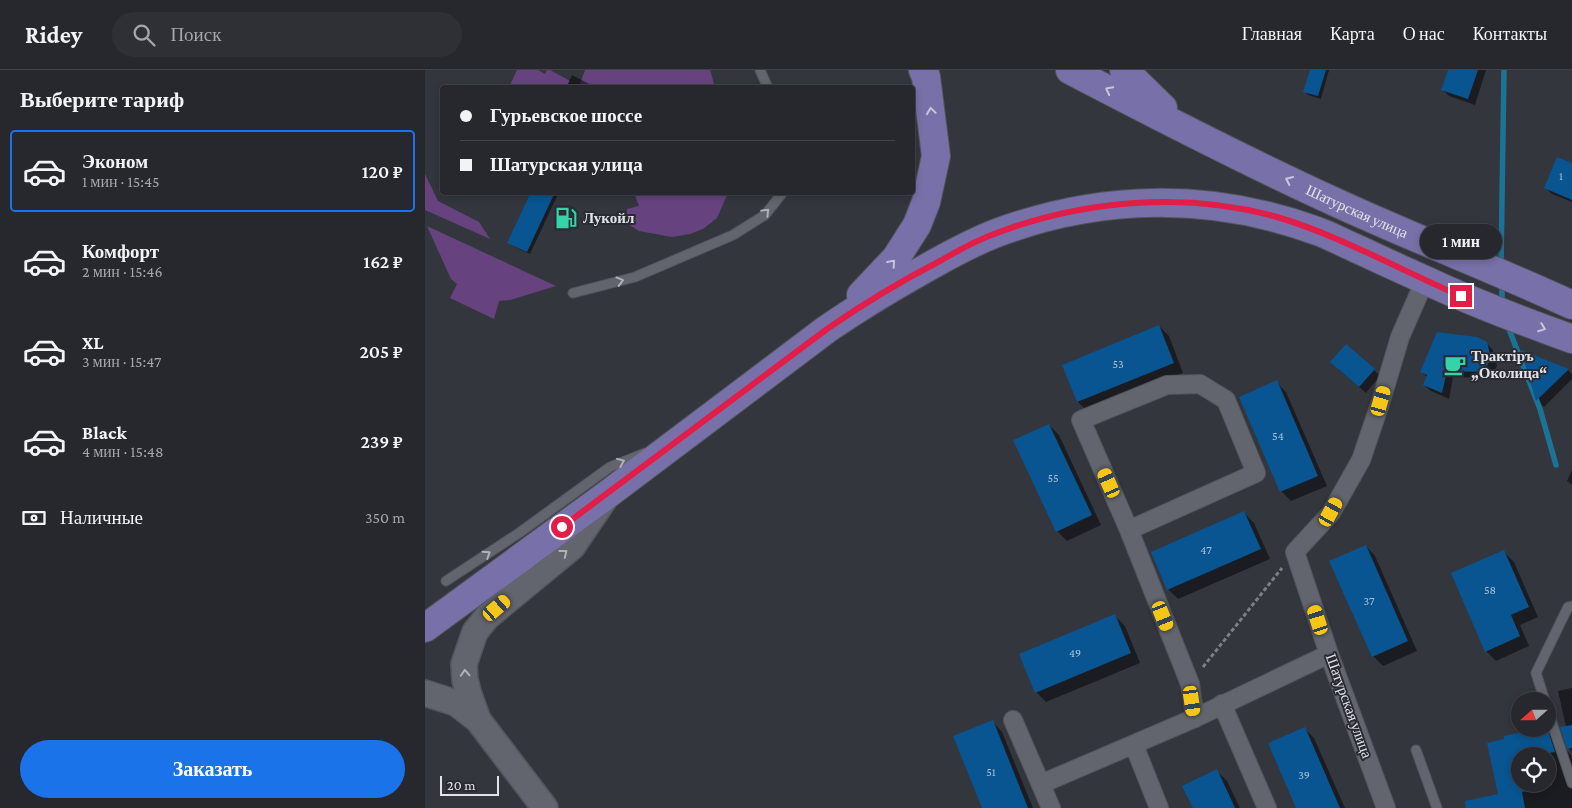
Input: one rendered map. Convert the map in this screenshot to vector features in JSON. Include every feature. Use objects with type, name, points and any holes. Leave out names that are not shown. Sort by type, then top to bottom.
[{"type":"main road","points":[[835,324],[896,258],[917,225],[926,202],[937,156],[927,84],[923,70]]},
{"type":"main road","points":[[1070,70],[1199,137]]},
{"type":"main road","points":[[1124,70],[1157,104],[1199,137]]},
{"type":"main road","name":"Шатурская улица","points":[[1199,137],[1343,206],[1572,305]]},
{"type":"main road","points":[[425,628],[835,324],[891,288],[993,234],[1076,210],[1137,202],[1204,204],[1275,217],[1318,231],[1479,304],[1572,339]]},
{"type":"main road","points":[[478,720],[465,680],[464,664],[475,632],[487,617],[572,547],[608,494]]},
{"type":"main road","points":[[425,693],[456,704],[478,720],[545,808]]},
{"type":"street","points":[[1295,552],[1331,512],[1361,460],[1400,337],[1413,275]]},
{"type":"street","points":[[1129,530],[1256,473],[1226,400],[1199,384],[1167,385],[1081,420],[1129,530],[1190,684],[1195,718]]},
{"type":"street","name":"Шатурская улица","points":[[1295,552],[1329,654],[1386,808]]},
{"type":"street","points":[[1041,784],[1195,718],[1329,654]]},
{"type":"street","points":[[1222,704],[1267,808]]},
{"type":"street","points":[[1013,720],[1051,808]]},
{"type":"street","points":[[1134,745],[1159,808]]},
{"type":"lane","points":[[760,70],[767,85]]},
{"type":"lane","points":[[573,293],[635,277],[733,235],[765,215],[781,195]]},
{"type":"lane","points":[[446,581],[519,533],[609,467],[681,438]]},
{"type":"lane","points":[[1542,692],[1536,673],[1568,607],[1572,606]]},
{"type":"lane","points":[[1556,735],[1572,783]]},
{"type":"lane","points":[[1416,750],[1437,808]]},
{"type":"path","points":[[1190,684],[1295,552]]},
{"type":"shaded area","points":[[517,70],[538,70],[545,74],[547,70],[550,70],[570,81],[567,85],[510,85]]},
{"type":"shaded area","points":[[585,70],[710,70],[714,85],[583,85],[580,84]]},
{"type":"shaded area","points":[[425,174],[438,201],[479,222],[490,239],[425,210]]},
{"type":"shaded area","points":[[635,195],[727,195],[717,218],[703,229],[690,234],[672,237],[639,231],[631,226],[627,216],[627,209],[639,206]]},
{"type":"shaded area","points":[[427,226],[556,286],[510,300],[499,301],[494,319],[450,298],[457,284],[451,279]]},
{"type":"building","points":[[1310,70],[1326,70],[1318,96],[1303,92]]},
{"type":"building","points":[[1448,70],[1478,70],[1468,99],[1441,90]]},
{"type":"building","points":[[1557,157],[1572,163],[1572,200],[1544,188]]},
{"type":"building","points":[[530,195],[554,195],[527,252],[507,243]]},
{"type":"building","points":[[1159,325],[1174,363],[1077,402],[1062,365]]},
{"type":"building","name":"Трактiръ „Околица“","points":[[1437,332],[1477,337],[1487,342],[1491,359],[1483,372],[1447,371],[1442,393],[1423,385],[1427,375],[1420,372]]},
{"type":"building","points":[[1346,344],[1375,369],[1359,387],[1330,362]]},
{"type":"building","points":[[1521,350],[1569,369],[1536,401]]},
{"type":"building","points":[[1277,380],[1318,476],[1280,492],[1239,397]]},
{"type":"building","points":[[1049,424],[1092,515],[1056,532],[1013,440]]},
{"type":"building","points":[[1244,511],[1261,549],[1167,590],[1151,552]]},
{"type":"building","points":[[1366,545],[1408,641],[1372,657],[1329,561]]},
{"type":"building","points":[[1504,550],[1529,607],[1511,615],[1520,636],[1485,652],[1451,573]]},
{"type":"building","points":[[1115,614],[1131,653],[1035,693],[1019,654]]},
{"type":"building","points":[[993,720],[1028,808],[982,808],[953,736]]},
{"type":"building","points":[[1572,725],[1572,748],[1567,749],[1560,727]]},
{"type":"building","points":[[1305,727],[1340,808],[1296,808],[1268,743]]},
{"type":"building","points":[[1511,735],[1511,738],[1551,738],[1553,747],[1511,747],[1511,792],[1522,792],[1525,808],[1466,808],[1465,801],[1498,794],[1487,743],[1504,739],[1504,736]]},
{"type":"building","points":[[1217,769],[1235,808],[1193,808],[1182,786]]},
{"type":"waterway","points":[[1501,265],[1504,70]]},
{"type":"waterway","points":[[1502,282],[1502,305]]},
{"type":"waterway","points":[[1507,324],[1540,409],[1556,465]]},
{"type":"place","name":"Лукойл","points":[[566,218]]},
{"type":"place","name":"Трактiръ „Околица“","points":[[1455,365]]},
{"type":"route","points":[[562,527],[827,329],[863,305],[928,267],[993,234],[1076,210],[1137,202],[1194,204],[1233,208],[1275,217],[1318,231],[1461,296]]}]
